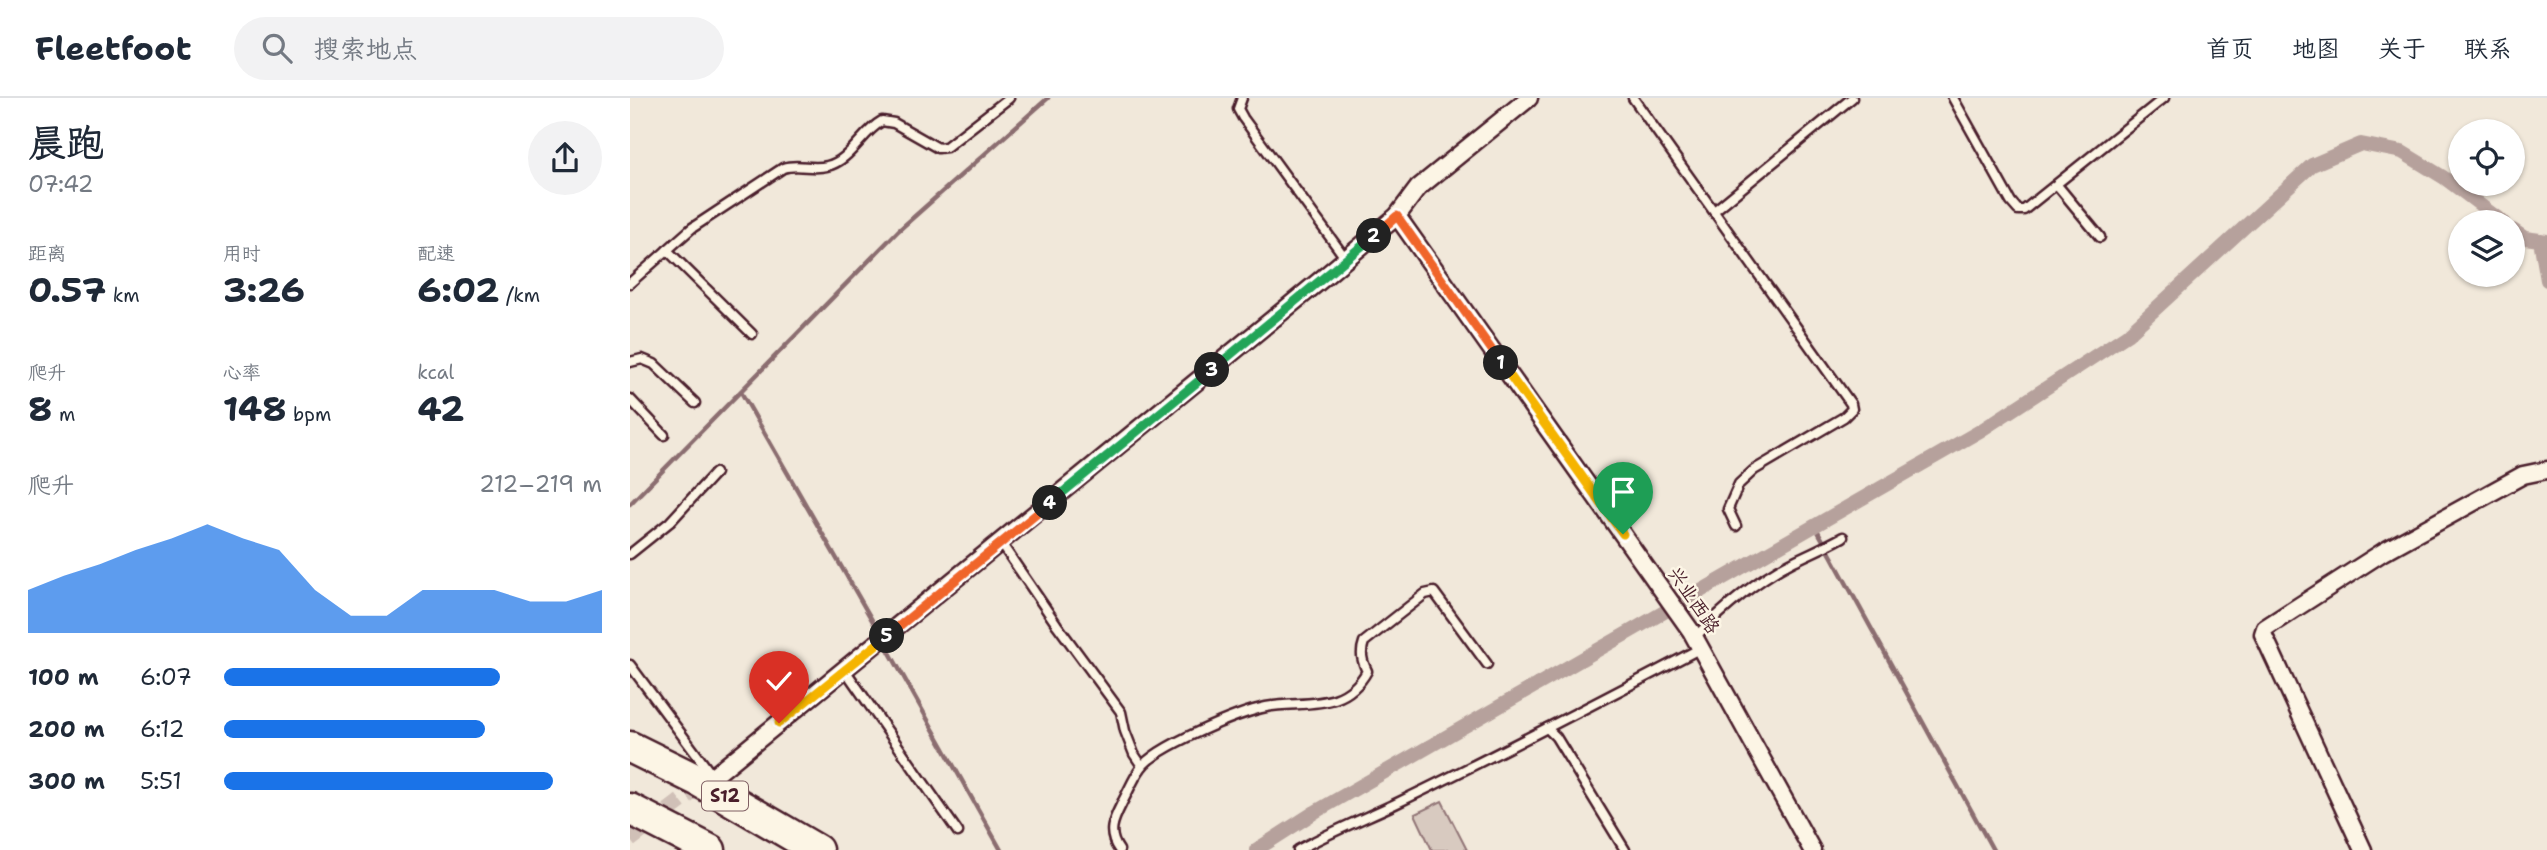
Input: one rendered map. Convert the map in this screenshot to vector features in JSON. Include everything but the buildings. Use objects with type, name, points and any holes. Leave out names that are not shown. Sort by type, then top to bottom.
[{"type":"highway","name":"S12","points":[[630,747],[697,780],[817,850]]},
{"type":"highway","points":[[630,809],[710,850]]},
{"type":"street","points":[[711,778],[1346,259],[1397,216],[1418,188],[1529,98]]},
{"type":"street","name":"兴业西路","points":[[1397,216],[1696,639],[1812,850]]},
{"type":"street","points":[[2363,850],[2263,634],[2265,628],[2383,552],[2523,475],[2547,470]]},
{"type":"lane","points":[[630,283],[692,228],[758,183],[793,164],[828,166],[842,158],[883,121],[894,124],[938,148],[946,147],[1009,98]]},
{"type":"lane","points":[[1242,98],[1238,109],[1243,118],[1346,259]]},
{"type":"lane","points":[[1633,98],[1851,404],[1852,409],[1844,417],[1754,470],[1739,484],[1728,509],[1735,526]]},
{"type":"lane","points":[[1714,211],[1852,98]]},
{"type":"lane","points":[[1953,98],[2018,210],[2024,210],[2057,185],[2164,98]]},
{"type":"lane","points":[[2057,185],[2100,237]]},
{"type":"lane","points":[[667,250],[752,334]]},
{"type":"lane","points":[[630,362],[642,359],[654,364],[695,403]]},
{"type":"lane","points":[[630,399],[664,435]]},
{"type":"lane","points":[[630,554],[670,522],[715,473]]},
{"type":"lane","points":[[1298,850],[1332,831],[1395,804],[1547,728],[1696,639],[1726,607],[1755,585],[1843,537]]},
{"type":"lane","points":[[1001,543],[1056,625],[1121,712],[1125,731],[1142,766]]},
{"type":"lane","points":[[1119,850],[1112,841],[1113,820],[1142,766],[1191,734],[1241,714],[1266,707],[1313,705],[1341,696],[1361,682],[1367,671],[1362,662],[1361,650],[1364,642],[1424,594],[1434,592],[1487,664]]},
{"type":"lane","points":[[630,665],[711,778]]},
{"type":"lane","points":[[845,670],[958,832]]},
{"type":"lane","points":[[1547,728],[1556,737],[1625,850]]},
{"type":"shaded area","points":[[1442,801],[1467,850],[1432,850],[1415,814]]},
{"type":"waterway","points":[[630,504],[898,231],[1048,98]]},
{"type":"waterway","points":[[1256,850],[1315,812],[1980,431],[2127,335],[2312,165],[2361,144],[2402,152],[2443,177],[2487,210]]},
{"type":"waterway","points":[[2525,238],[2547,241]]},
{"type":"waterway","points":[[2540,240],[2547,280]]},
{"type":"waterway","points":[[741,392],[880,634]]},
{"type":"waterway","points":[[1815,526],[1993,850]]},
{"type":"waterway","points":[[884,642],[1001,850]]},
{"type":"tunnel","points":[[630,840],[707,781]]},
{"type":"route","points":[[779,723],[1397,216],[1623,534]]}]
